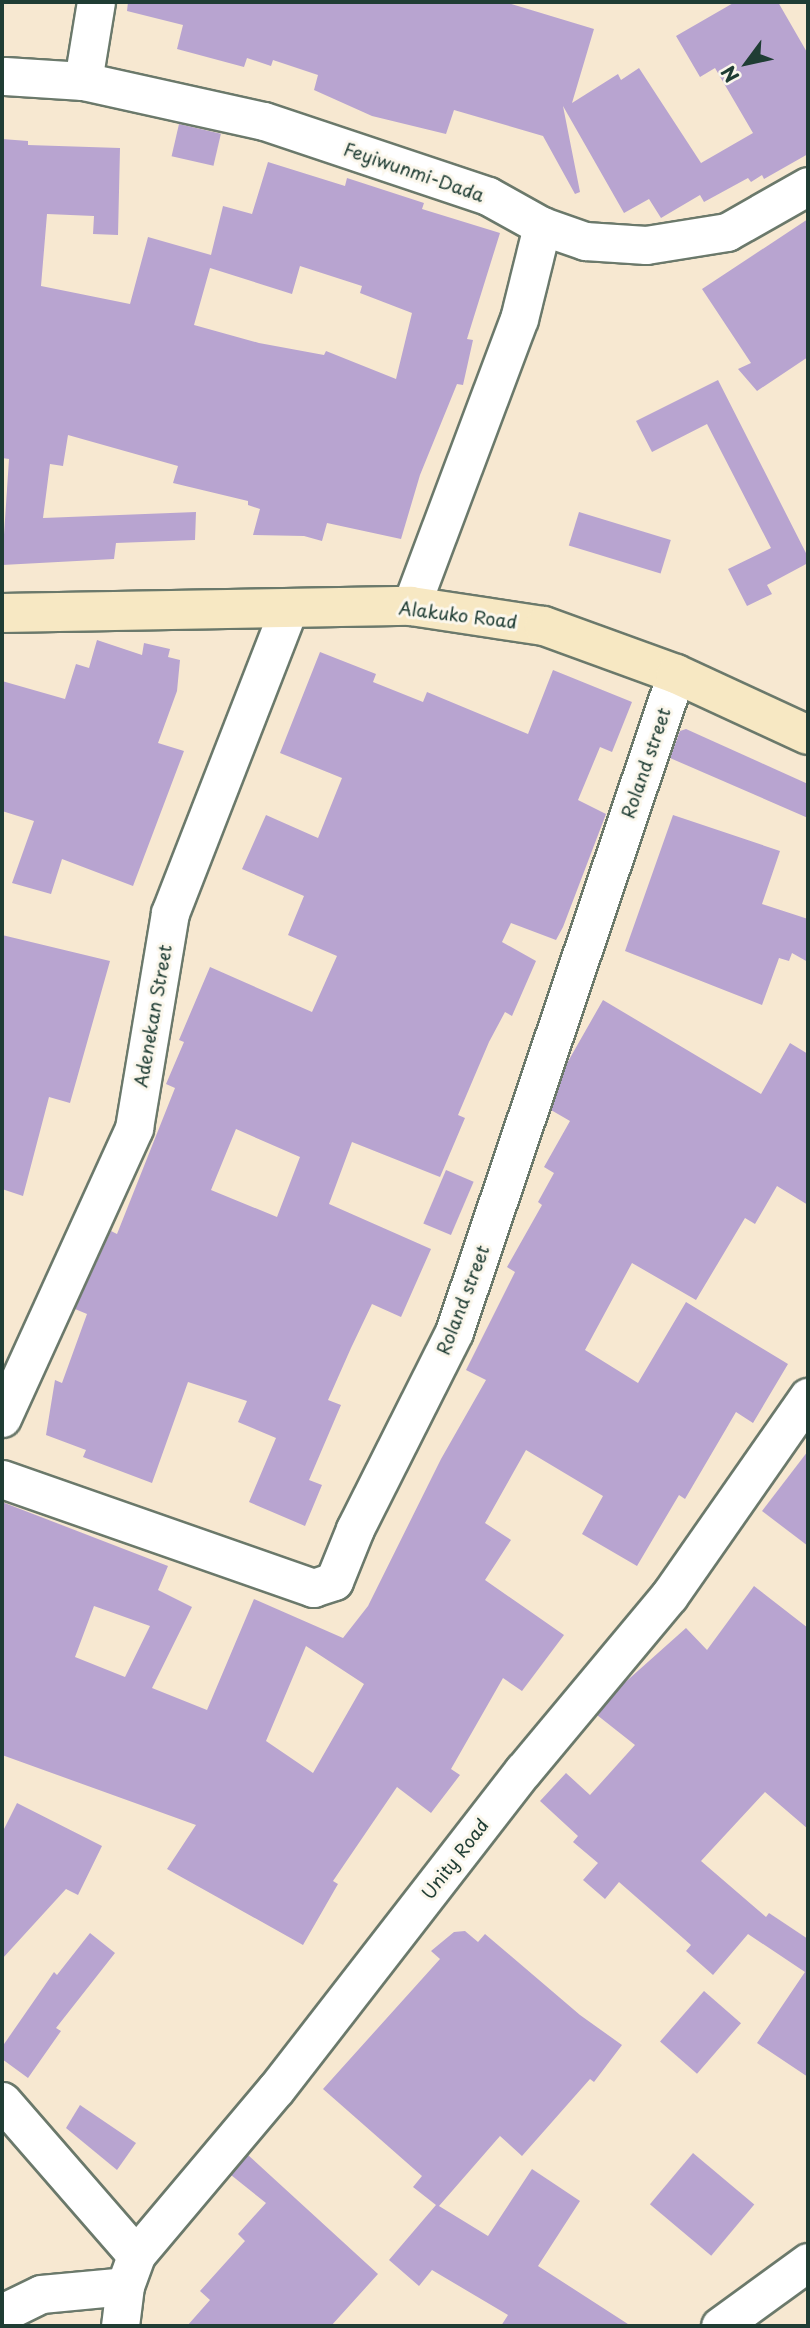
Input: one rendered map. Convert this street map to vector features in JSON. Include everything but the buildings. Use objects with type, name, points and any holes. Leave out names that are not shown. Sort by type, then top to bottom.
[{"type":"main road","name":"Alakuko Road","points":[[2,613],[411,606],[544,626],[676,674],[808,735]]},
{"type":"street","points":[[83,81],[96,2]]},
{"type":"street","name":"Feyiwunmi-Dada","points":[[5,76],[83,81],[264,121],[488,196],[542,226],[585,242],[646,245],[727,232],[808,186]]},
{"type":"street","points":[[411,606],[519,319],[542,226]]},
{"type":"street","name":"Adenekan Street","points":[[2,1418],[134,1128],[170,913],[289,608]]},
{"type":"street","name":"Roland street","points":[[2,1479],[313,1588],[334,1581],[355,1529],[454,1332],[676,674]]},
{"type":"street","name":"Unity Road","points":[[130,2270],[276,2089],[523,1772],[669,1597],[808,1397]]},
{"type":"street","points":[[2,2101],[130,2270],[120,2326]]},
{"type":"street","points":[[720,2326],[808,2262]]},
{"type":"street","points":[[2,2313],[41,2294],[130,2270]]}]
